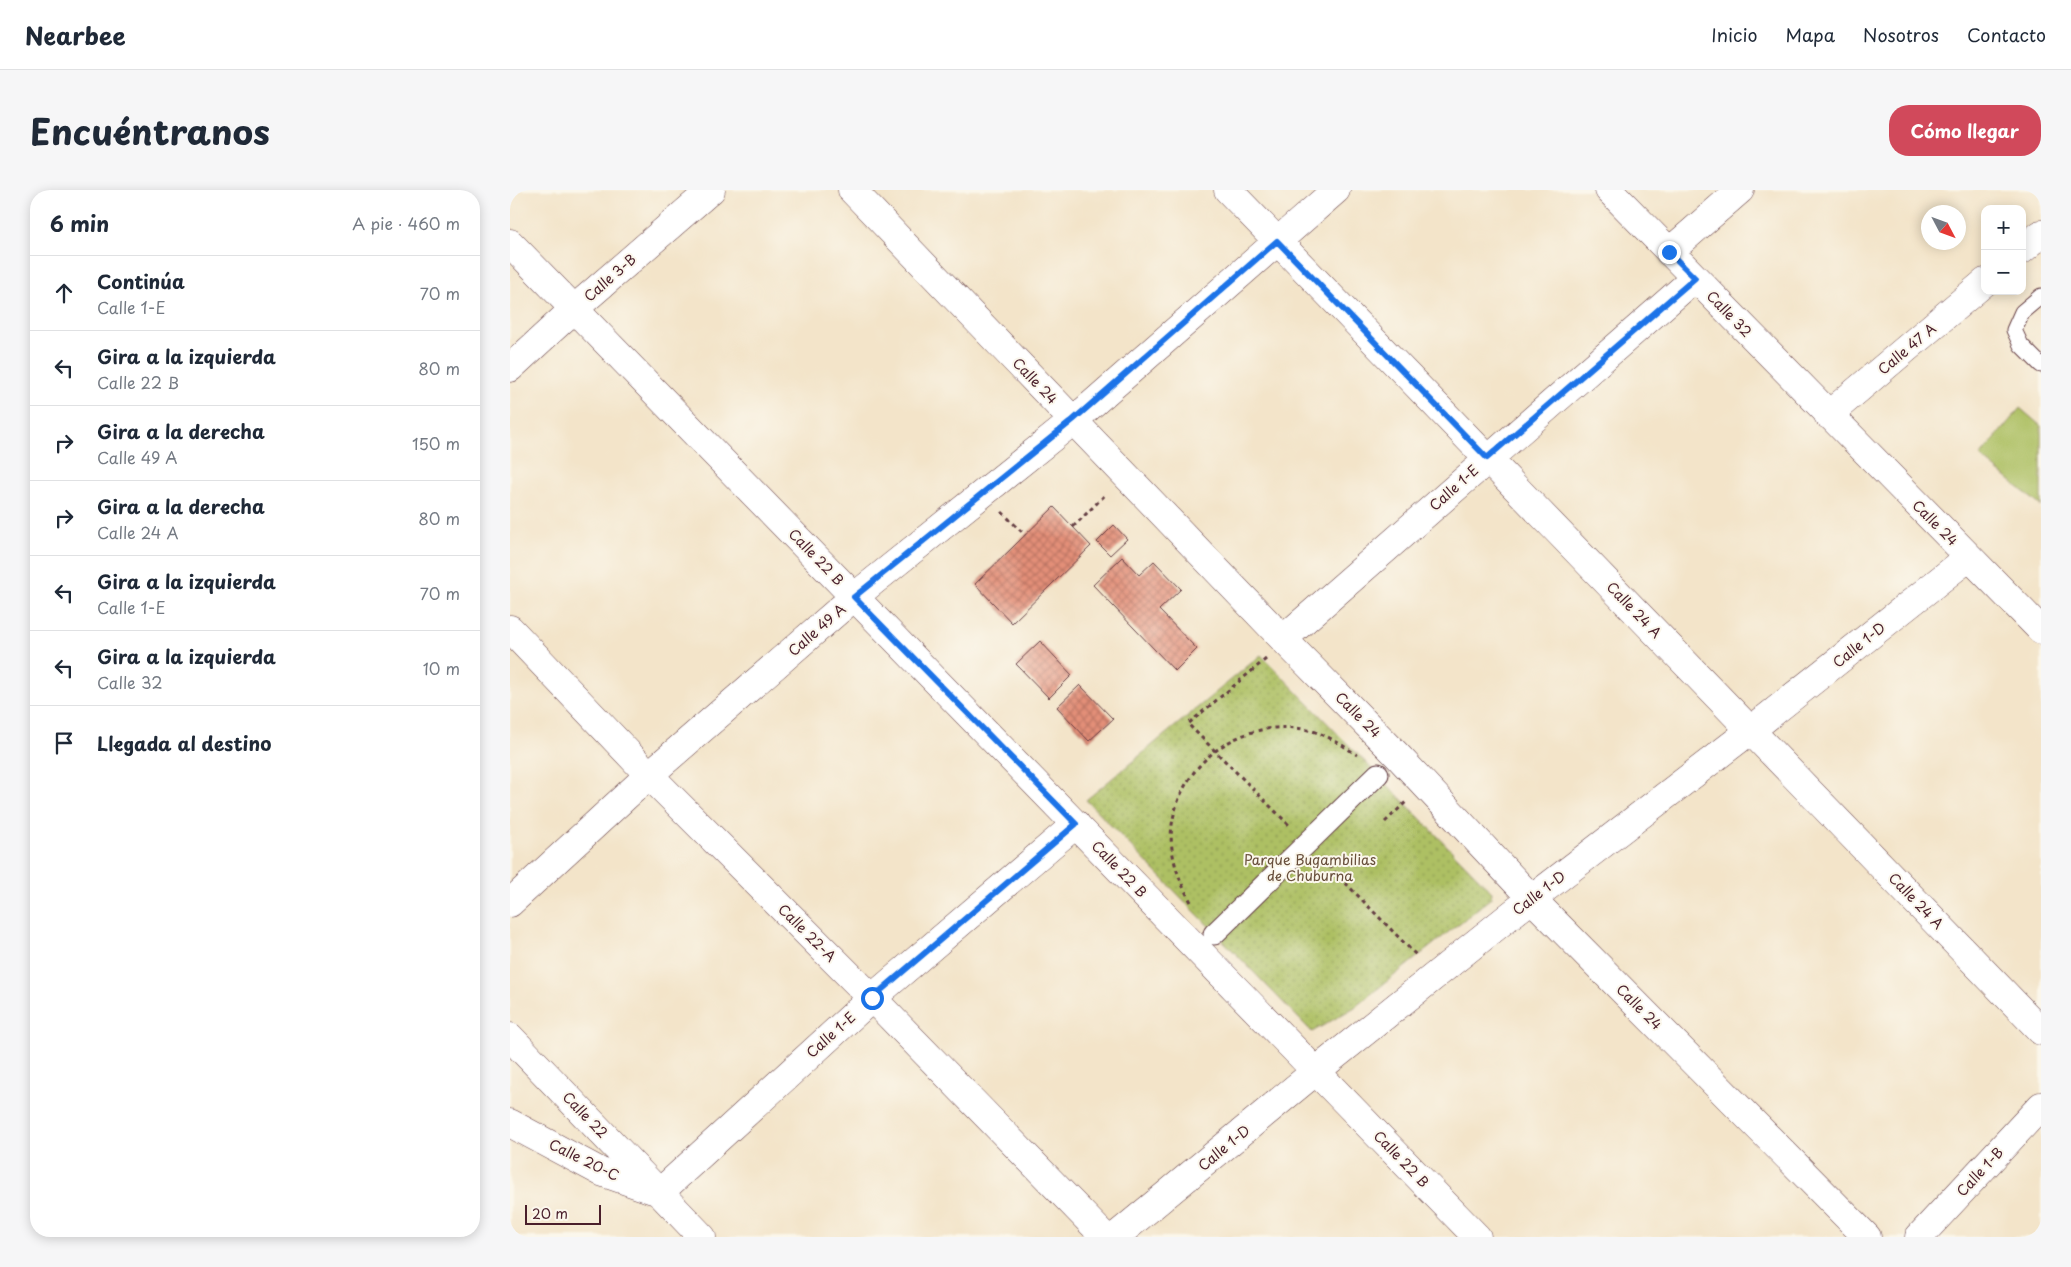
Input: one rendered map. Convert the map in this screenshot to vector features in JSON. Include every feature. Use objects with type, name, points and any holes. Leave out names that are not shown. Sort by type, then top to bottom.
[{"type":"street","name":"Calle 3-B","points":[[510,368],[574,309],[711,190]]},
{"type":"street","name":"Calle 24","points":[[852,190],[1073,420],[1274,649],[1397,755],[1532,899],[1867,1237]]},
{"type":"street","name":"Calle 24 A","points":[[1228,190],[2041,1031]]},
{"type":"street","name":"Calle 49 A","points":[[510,903],[649,775],[854,597],[1073,420],[1336,190]]},
{"type":"street","name":"Calle 32","points":[[1609,190],[1828,415]]},
{"type":"street","points":[[1669,252],[1740,190]]},
{"type":"street","points":[[2026,247],[2041,234]]},
{"type":"street","name":"Calle 22 B","points":[[510,243],[1477,1237]]},
{"type":"street","name":"Calle 1-E","points":[[1274,649],[1487,458],[1695,278]]},
{"type":"street","name":"Calle 47 A","points":[[1828,415],[1981,285]]},
{"type":"street","name":"Calle 24","points":[[1828,415],[2041,630]]},
{"type":"street","name":"Calle 1-D","points":[[1115,1237],[1316,1072],[1532,899],[1751,730],[1969,557]]},
{"type":"street","name":"Calle 22-A","points":[[510,629],[649,775],[872,998],[1105,1237]]},
{"type":"street","points":[[1214,934],[1378,774]]},
{"type":"street","name":"Calle 1-E","points":[[659,1192],[872,998],[1076,824]]},
{"type":"street","name":"Calle 22","points":[[510,1037],[702,1237]]},
{"type":"street","name":"Calle 1-B","points":[[1919,1237],[2041,1106]]},
{"type":"street","name":"Calle 20-C","points":[[510,1123],[602,1172],[659,1192]]},
{"type":"lane","points":[[2041,296],[2022,312],[2014,330],[2021,345],[2041,366]]},
{"type":"path","points":[[1073,527],[1105,494]]},
{"type":"path","points":[[999,509],[1025,535]]},
{"type":"path","points":[[1188,724],[1274,649]]},
{"type":"path","points":[[1192,904],[1183,888],[1172,855],[1172,820],[1184,786],[1205,758],[1234,738],[1268,727],[1303,729],[1336,741],[1358,756]]},
{"type":"path","points":[[1385,822],[1406,802]]},
{"type":"green space","points":[[2020,408],[2041,426],[2041,506],[1980,456]]},
{"type":"green space","name":"Parque Bugambilias de Chuburna","points":[[1261,655],[1492,892],[1491,898],[1355,1007],[1312,1032],[1086,800]]},
{"type":"building","points":[[1054,507],[1091,546],[1012,623],[975,584]]},
{"type":"building","points":[[1114,525],[1127,539],[1110,555],[1097,542]]},
{"type":"building","points":[[1122,557],[1139,575],[1154,561],[1181,589],[1159,610],[1197,649],[1175,671],[1093,585]]},
{"type":"building","points":[[1040,641],[1072,675],[1049,698],[1016,664]]},
{"type":"building","points":[[1080,685],[1113,719],[1089,741],[1057,707]]},
{"type":"route","points":[[872,998],[1076,824],[854,597],[1073,420],[1277,241],[1487,458],[1695,278],[1669,252]]}]
